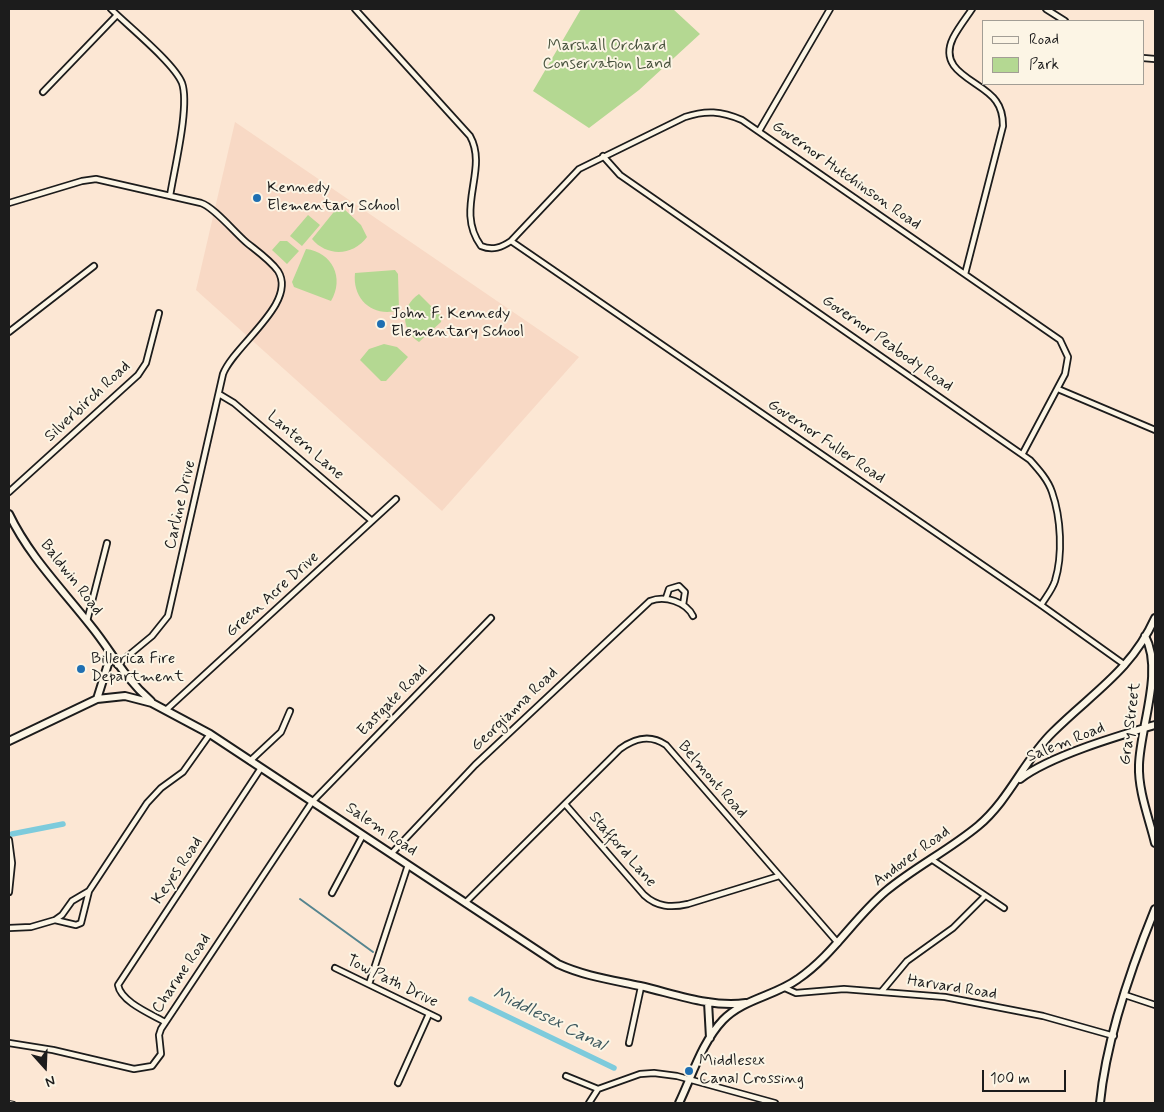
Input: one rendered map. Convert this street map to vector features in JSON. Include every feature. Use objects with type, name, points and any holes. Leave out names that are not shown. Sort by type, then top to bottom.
[{"type":"main road","name":"Baldwin Road","points":[[9,517],[52,581],[87,621],[117,665],[139,690],[164,709]]},
{"type":"main road","name":"Andover Road","points":[[679,1103],[710,1038],[723,1021],[746,1004],[785,988],[818,963],[885,892],[978,825],[1002,802],[1031,759],[1055,730],[1107,685],[1125,665],[1146,636],[1155,618]]},
{"type":"main road","name":"Gray Street","points":[[1146,636],[1152,654],[1152,669],[1139,774],[1155,843]]},
{"type":"main road","points":[[97,699],[112,658]]},
{"type":"main road","name":"Salem Road","points":[[9,741],[97,699],[112,696],[131,697],[164,709],[210,734],[558,964],[578,972],[708,1002],[730,1005],[746,1004]]},
{"type":"main road","name":"Salem Road","points":[[1018,780],[1042,766],[1155,725]]},
{"type":"main road","points":[[1031,759],[1042,766]]},
{"type":"main road","points":[[1100,1103],[1124,995],[1155,909]]},
{"type":"main road","points":[[708,1002],[710,1038]]},
{"type":"street","points":[[111,9],[170,67],[182,83],[184,107],[170,196]]},
{"type":"street","points":[[355,9],[470,136],[477,158],[470,205],[478,242],[486,248],[494,248],[503,247],[512,241]]},
{"type":"street","points":[[759,131],[830,9]]},
{"type":"street","points":[[966,274],[1003,126],[1003,117],[996,100],[956,70],[950,54],[953,38],[972,9]]},
{"type":"street","points":[[1046,9],[1063,20]]},
{"type":"street","points":[[43,92],[118,15]]},
{"type":"street","name":"Governor Hutchinson Road","points":[[512,241],[573,174],[603,156],[699,112],[714,111],[728,114],[759,131],[1060,340],[1068,356],[1068,365],[1058,389],[1023,453]]},
{"type":"street","name":"Governor Peabody Road","points":[[603,156],[620,175],[1023,453],[1047,483],[1056,511],[1058,567],[1052,587],[1041,604]]},
{"type":"street","name":"Carline Drive","points":[[9,203],[93,180],[110,181],[209,206],[278,273],[282,284],[280,298],[228,362],[219,394],[170,613],[158,630],[117,665]]},
{"type":"street","name":"Governor Fuller Road","points":[[512,241],[1041,604],[1125,665]]},
{"type":"street","points":[[9,332],[94,266]]},
{"type":"street","name":"Silverbirch Road","points":[[9,492],[138,375],[146,363],[159,314]]},
{"type":"street","points":[[1058,389],[1155,430]]},
{"type":"street","name":"Lantern Lane","points":[[219,394],[234,403],[372,521]]},
{"type":"street","name":"Green Acre Drive","points":[[164,709],[396,499]]},
{"type":"street","points":[[87,621],[107,543]]},
{"type":"street","name":"Georgianna Road","points":[[666,598],[669,589],[678,586],[685,592],[682,605]]},
{"type":"street","name":"Georgianna Road","points":[[391,854],[475,765],[650,601],[666,598],[682,605],[693,616]]},
{"type":"street","name":"Eastgate Road","points":[[312,802],[491,618]]},
{"type":"street","points":[[250,761],[281,732],[290,711]]},
{"type":"street","points":[[55,920],[76,925],[81,923],[88,891],[147,803],[161,788],[183,772],[210,734]]},
{"type":"street","name":"Belmont Road","points":[[464,903],[626,744],[641,738],[657,740],[670,750],[838,943]]},
{"type":"street","name":"Keyes Road","points":[[165,1022],[133,1003],[118,988],[119,982],[261,768]]},
{"type":"street","name":"Charme Road","points":[[9,1043],[75,1054],[122,1068],[144,1069],[152,1066],[160,1057],[159,1035],[165,1022],[312,802]]},
{"type":"street","name":"Stafford Lane","points":[[565,804],[644,895],[659,905],[674,906],[688,904],[779,876]]},
{"type":"street","points":[[332,893],[363,835]]},
{"type":"street","points":[[9,840],[12,862],[9,892]]},
{"type":"street","points":[[931,859],[1004,908]]},
{"type":"street","points":[[369,984],[408,865]]},
{"type":"street","points":[[9,928],[31,927],[55,920],[62,915],[72,901],[88,891]]},
{"type":"street","points":[[882,991],[907,961],[952,928],[985,896]]},
{"type":"street","name":"Tow Path Drive","points":[[335,968],[369,984],[370,987],[438,1018]]},
{"type":"street","points":[[629,1043],[641,987]]},
{"type":"street","name":"Harvard Road","points":[[785,988],[796,993],[836,989],[945,997],[1032,1014],[1088,1027],[1114,1036]]},
{"type":"street","points":[[1124,995],[1155,1005]]},
{"type":"street","points":[[398,1083],[429,1014]]},
{"type":"street","points":[[589,1103],[598,1089],[645,1073],[690,1080],[775,1103]]},
{"type":"street","points":[[566,1076],[598,1089]]},
{"type":"shaded area","name":"John F. Kennedy Elementary School","points":[[235,122],[579,357],[442,511],[196,290]]},
{"type":"green space","name":"Marshall Orchard Conservation Land","points":[[581,9],[673,9],[700,34],[639,90],[589,128],[533,91]]},
{"type":"green space","points":[[337,208],[343,208],[361,225],[367,237],[355,248],[347,251],[340,252],[325,249],[312,239]]},
{"type":"green space","points":[[308,215],[320,225],[302,246],[290,236]]},
{"type":"green space","points":[[280,241],[287,241],[299,251],[287,264],[272,250]]},
{"type":"green space","points":[[306,249],[323,255],[334,268],[337,284],[331,301],[294,287],[292,282]]},
{"type":"green space","points":[[395,270],[398,274],[399,310],[381,311],[366,305],[357,291],[355,273]]},
{"type":"green space","points":[[419,294],[442,317],[441,322],[419,342],[409,331],[405,318],[408,305]]},
{"type":"green space","points":[[384,344],[397,347],[408,357],[386,381],[381,381],[360,360],[369,349]]},
{"type":"waterway","name":"Middlesex Canal","points":[[12,834],[63,824]]},
{"type":"waterway","points":[[300,899],[373,952]]},
{"type":"waterway","name":"Middlesex Canal","points":[[471,999],[614,1068]]},
{"type":"railway","points":[[9,1102],[14,1103]]},
{"type":"place","name":"Kennedy Elementary School","points":[[257,198]]},
{"type":"place","name":"John F. Kennedy Elementary School","points":[[381,324]]},
{"type":"place","name":"Billerica Fire Department","points":[[81,669]]},
{"type":"place","name":"Middlesex Canal Crossing","points":[[689,1071]]}]
